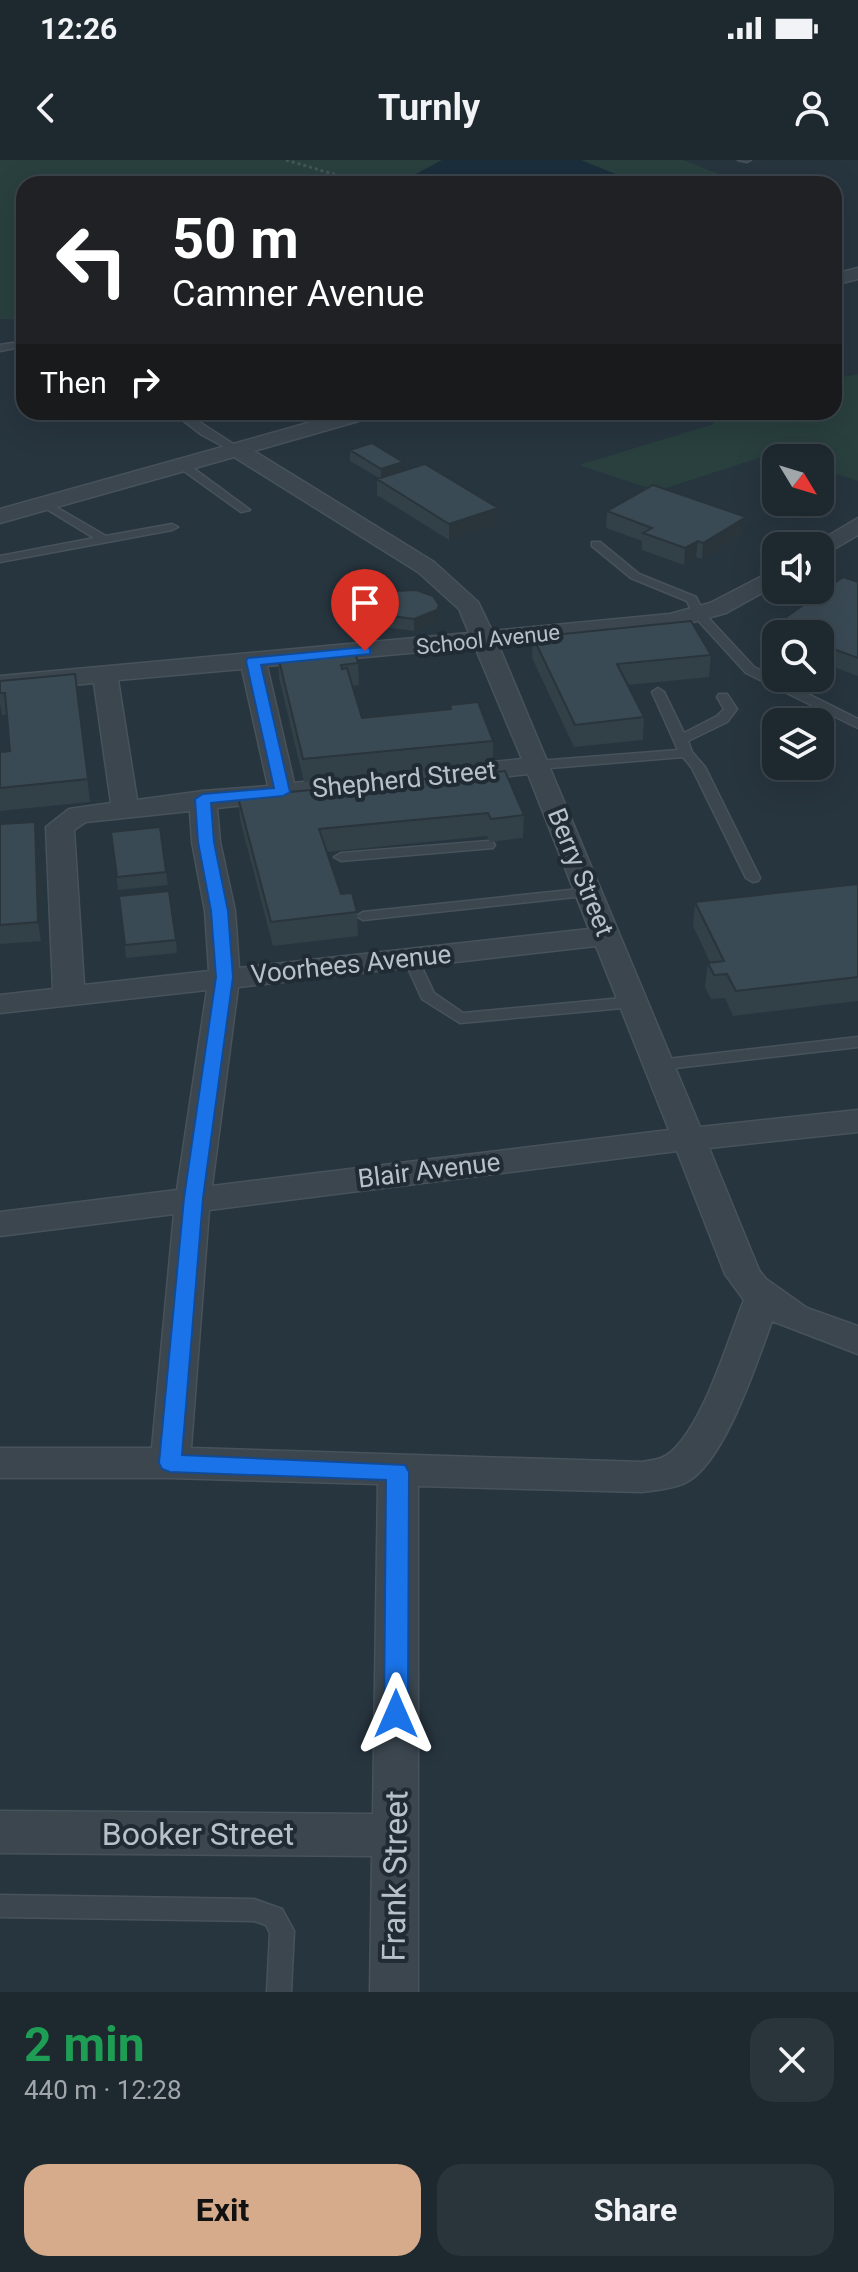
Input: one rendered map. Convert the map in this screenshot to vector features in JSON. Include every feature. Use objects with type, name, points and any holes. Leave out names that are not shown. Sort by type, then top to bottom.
[{"type":"street","points":[[0,516],[340,420]]},
{"type":"street","name":"Berry Street","points":[[236,449],[426,567],[470,607],[538,765],[743,1274],[762,1299],[796,1319],[858,1340]]},
{"type":"street","points":[[834,541],[858,525]]},
{"type":"street","name":"School Avenue","points":[[0,684],[671,621],[718,608],[762,584]]},
{"type":"street","points":[[253,661],[283,792]]},
{"type":"street","points":[[105,676],[125,808]]},
{"type":"street","name":"Shepherd Street","points":[[69,996],[60,827],[79,815],[203,799],[538,765]]},
{"type":"street","points":[[170,1463],[193,1198],[224,977],[220,911],[206,842],[203,799]]},
{"type":"street","name":"Voorhees Avenue","points":[[0,1004],[607,936]]},
{"type":"street","name":"Blair Avenue","points":[[0,1224],[193,1198],[858,1121]]},
{"type":"street","points":[[0,1463],[170,1463],[642,1477],[673,1472],[686,1463],[710,1430],[762,1299]]},
{"type":"street","name":"Frank Street","points":[[394,1992],[398,1472]]},
{"type":"street","name":"Booker Street","points":[[0,1832],[395,1835]]},
{"type":"lane","points":[[0,348],[12,346]]},
{"type":"lane","points":[[188,420],[236,449]]},
{"type":"lane","points":[[181,464],[245,510]]},
{"type":"lane","points":[[44,503],[105,540]]},
{"type":"lane","points":[[0,559],[172,527]]},
{"type":"lane","points":[[596,544],[635,576],[692,599],[698,613],[750,670],[858,724]]},
{"type":"lane","points":[[658,692],[753,878]]},
{"type":"lane","points":[[538,765],[683,746],[722,719],[731,709],[723,697]]},
{"type":"lane","points":[[341,857],[488,845]]},
{"type":"lane","points":[[363,916],[589,892]]},
{"type":"lane","points":[[410,957],[427,996],[460,1018],[633,1002]]},
{"type":"lane","points":[[658,1065],[858,1042]]},
{"type":"lane","points":[[0,1906],[254,1910],[274,1917],[282,1931],[279,1992]]},
{"type":"path","points":[[286,160],[340,176]]},
{"type":"green space","points":[[0,160],[683,160],[724,176],[16,176],[16,320],[0,319]]},
{"type":"green space","points":[[858,374],[858,481],[834,473],[834,444],[762,444],[762,457],[657,491],[579,465],[714,424],[711,420],[842,420],[842,377]]},
{"type":"water","points":[[442,160],[581,160],[620,176],[412,176]]},
{"type":"building","points":[[372,443],[403,462],[381,469],[350,450]]},
{"type":"building","points":[[425,464],[498,508],[449,524],[377,479]]},
{"type":"building","points":[[653,485],[746,517],[703,543],[698,541],[685,548],[643,533],[652,528],[607,511]]},
{"type":"building","points":[[843,577],[858,582],[858,658],[834,649],[834,620],[782,620],[805,604],[834,604],[834,583]]},
{"type":"building","points":[[416,590],[433,596],[439,605],[437,610],[414,619],[385,615],[377,606],[381,597],[396,591]]},
{"type":"building","points":[[691,621],[711,655],[617,664],[644,717],[575,725],[533,637]]},
{"type":"building","points":[[354,649],[358,663],[341,665],[342,669],[347,668],[362,718],[451,709],[450,705],[478,702],[493,741],[303,759],[278,656]]},
{"type":"building","points":[[75,674],[88,779],[0,788],[0,752],[10,751],[5,693],[0,693],[0,681]]},
{"type":"building","points":[[505,771],[524,815],[491,819],[488,813],[319,829],[341,894],[352,893],[357,912],[271,922],[238,797]]},
{"type":"building","points":[[35,822],[38,922],[0,925],[0,824]]},
{"type":"building","points":[[160,827],[166,872],[117,877],[111,832]]},
{"type":"building","points":[[858,884],[858,977],[736,991],[727,974],[714,975],[708,963],[724,961],[695,902]]},
{"type":"building","points":[[169,891],[176,940],[125,945],[119,896]]},
{"type":"route","points":[[365,651],[253,661],[283,792],[203,799],[206,842],[220,911],[224,977],[193,1198],[170,1463],[398,1472],[396,1714]]}]
